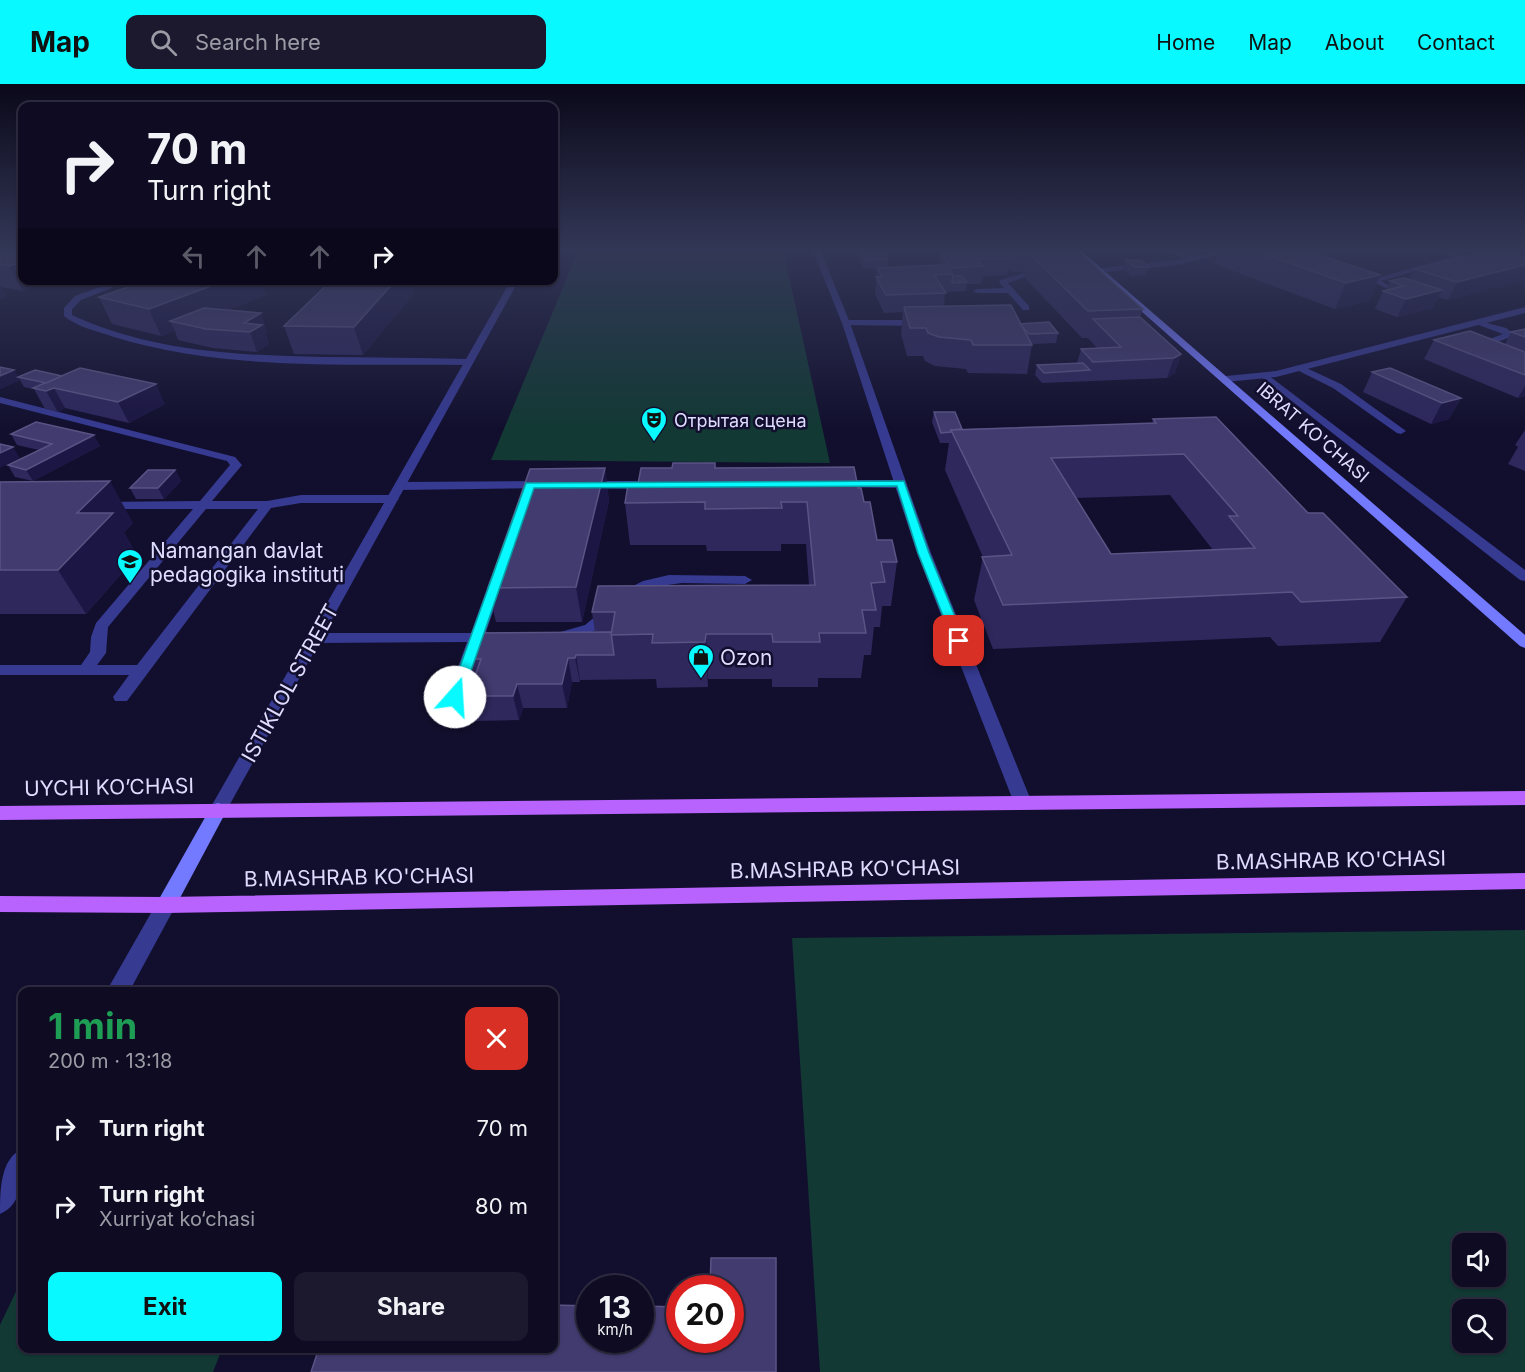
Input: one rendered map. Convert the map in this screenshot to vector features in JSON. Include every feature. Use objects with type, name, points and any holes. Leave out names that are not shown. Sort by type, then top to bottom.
[{"type":"main road","name":"IBRAT KO'CHASI","points":[[1145,309],[1525,643]]},
{"type":"main road","points":[[218,810],[1525,798]]},
{"type":"main road","name":"UYCHI KO’CHASI","points":[[0,813],[218,810]]},
{"type":"main road","name":"ISTIKLOL STREET","points":[[166,904],[218,810]]},
{"type":"main road","name":"B.MASHRAB KO'CHASI","points":[[166,904],[1525,881]]},
{"type":"main road","points":[[0,904],[166,904]]},
{"type":"street","points":[[69,309],[68,316],[89,326],[144,343],[190,353],[240,358],[469,362]]},
{"type":"street","name":"ISTIKLOL STREET","points":[[218,810],[499,309]]},
{"type":"street","points":[[840,309],[924,553],[1023,803]]},
{"type":"street","points":[[1226,379],[1300,368],[1525,310]]},
{"type":"street","points":[[1479,322],[1503,330],[1510,335],[1490,342]]},
{"type":"street","points":[[846,323],[939,323]]},
{"type":"street","points":[[1300,368],[1337,386],[1401,431]]},
{"type":"street","points":[[1264,375],[1523,574]]},
{"type":"street","points":[[0,400],[231,459],[236,465],[101,626],[98,653],[85,670]]},
{"type":"street","points":[[829,484],[901,483]]},
{"type":"street","points":[[578,485],[661,484]]},
{"type":"street","points":[[400,486],[528,490],[554,485]]},
{"type":"street","points":[[86,505],[267,505],[301,499],[393,499]]},
{"type":"street","points":[[121,697],[267,505]]},
{"type":"street","points":[[448,717],[503,561]]},
{"type":"street","points":[[547,636],[578,635],[590,630],[637,590],[657,581],[745,580]]},
{"type":"street","points":[[315,638],[512,637]]},
{"type":"street","points":[[0,670],[142,670]]},
{"type":"street","name":"ISTIKLOL STREET","points":[[120,987],[166,904]]},
{"type":"street","points":[[0,1201],[18,1168]]},
{"type":"green space","points":[[554,309],[796,309],[830,463],[491,460]]},
{"type":"green space","points":[[1525,930],[1525,1372],[820,1372],[792,938]]},
{"type":"green space","points":[[18,1287],[18,1353],[220,1353],[213,1372],[0,1372],[0,1325]]},
{"type":"building","points":[[201,309],[217,309],[261,313],[244,323],[262,325],[250,332],[206,329],[170,321]]},
{"type":"building","points":[[302,309],[370,309],[354,327],[284,326]]},
{"type":"building","points":[[905,309],[1013,309],[1032,345],[973,345],[971,340],[939,337],[928,333],[926,328],[910,328]]},
{"type":"building","points":[[1086,309],[1140,309],[1088,311]]},
{"type":"building","points":[[1140,317],[1181,354],[1174,358],[1093,362],[1081,349],[1121,347],[1093,319]]},
{"type":"building","points":[[1049,322],[1058,333],[1029,334],[1020,324]]},
{"type":"building","points":[[1525,329],[1525,337],[1511,332]]},
{"type":"building","points":[[1470,331],[1525,352],[1525,375],[1434,340]]},
{"type":"building","points":[[1083,363],[1090,370],[1044,373],[1037,365]]},
{"type":"building","points":[[0,367],[14,370],[0,376]]},
{"type":"building","points":[[80,368],[156,384],[118,402],[54,388],[46,391],[33,388]]},
{"type":"building","points":[[1390,368],[1461,398],[1442,403],[1372,372]]},
{"type":"building","points":[[35,370],[62,376],[46,383],[18,377]]},
{"type":"building","points":[[934,412],[955,412],[962,429],[941,433]]},
{"type":"building","points":[[1216,417],[1308,513],[1323,513],[1407,597],[1301,602],[1292,592],[1003,605],[982,557],[1012,555],[951,430],[1156,423],[1153,419]],"holes":[[[1184,454],[1238,516],[1229,516],[1255,548],[1111,554],[1051,458]]]},
{"type":"building","points":[[36,422],[94,435],[26,470],[8,465],[52,444],[11,434]]},
{"type":"building","points":[[0,444],[13,447],[0,453]]},
{"type":"building","points":[[673,463],[715,463],[715,468],[854,467],[858,488],[861,488],[864,502],[870,502],[877,540],[892,540],[897,562],[881,562],[885,582],[871,583],[876,610],[862,610],[866,633],[819,633],[820,642],[773,642],[772,634],[706,634],[705,642],[652,643],[653,634],[611,635],[615,612],[592,612],[598,586],[815,585],[807,502],[781,502],[782,508],[705,509],[705,502],[625,503],[628,485],[638,484],[641,468],[672,468]]},
{"type":"building","points":[[605,468],[576,587],[488,588],[530,469]]},
{"type":"building","points":[[148,470],[175,470],[158,488],[130,488]]},
{"type":"building","points":[[110,481],[77,513],[113,513],[58,570],[0,570],[0,482]]},
{"type":"building","points":[[611,632],[614,655],[576,655],[575,658],[568,658],[562,684],[517,684],[513,696],[468,696],[481,659],[463,659],[472,633]]},
{"type":"building","points":[[711,1258],[776,1258],[776,1372],[311,1372],[317,1353],[558,1353],[558,1305],[576,1306],[576,1353],[654,1353],[654,1306],[666,1307],[666,1353],[744,1353],[744,1275],[710,1275]]},
{"type":"place","name":"Отрытая сцена","points":[[654,443]]},
{"type":"place","name":"Namangan davlat pedagogika instituti","points":[[130,585]]},
{"type":"place","name":"Ozon","points":[[701,680]]},
{"type":"route","points":[[455,697],[530,485],[901,483],[924,553],[959,641]]}]
